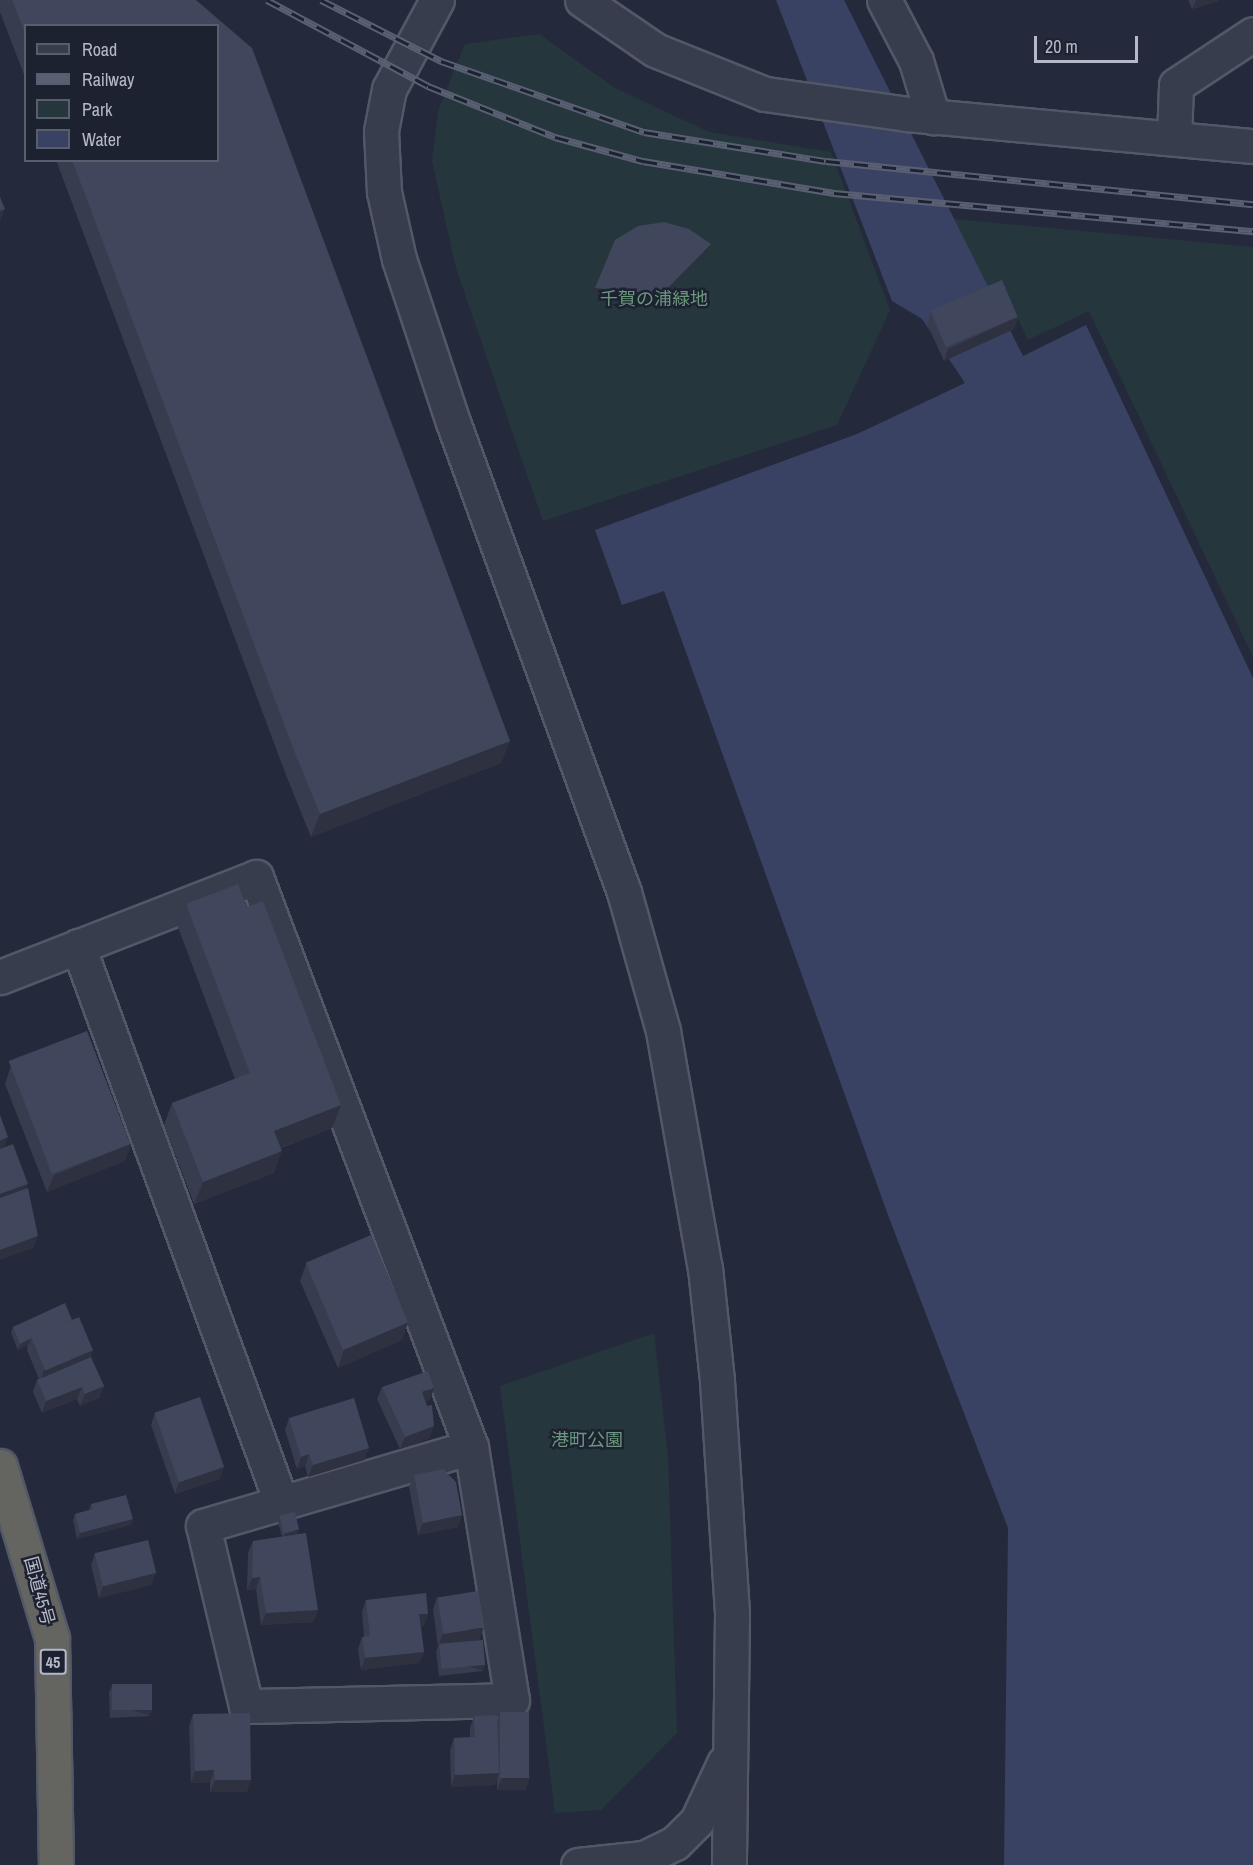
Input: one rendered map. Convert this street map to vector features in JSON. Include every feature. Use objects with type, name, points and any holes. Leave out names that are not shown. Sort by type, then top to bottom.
[{"type":"highway","name":"国道45号","points":[[0,1466],[8,1510],[52,1638],[56,1865]]},
{"type":"street","points":[[437,0],[389,90],[381,131],[384,192],[399,259],[453,422],[624,892],[663,1031],[705,1268],[717,1381],[732,1614],[729,1865]]},
{"type":"street","points":[[582,0],[655,50],[725,80],[812,103],[920,116],[1253,146]]},
{"type":"street","points":[[884,0],[916,61],[920,116]]},
{"type":"street","points":[[1174,138],[1176,85],[1253,34]]},
{"type":"street","points":[[0,977],[256,877],[471,1447],[512,1700],[246,1706],[202,1526],[471,1447]]},
{"type":"street","points":[[78,946],[281,1502]]},
{"type":"street","points":[[578,1865],[656,1862],[697,1821],[730,1745]]},
{"type":"green space","name":"千賀の浦緑地","points":[[539,34],[615,88],[709,132],[831,152],[890,310],[837,425],[543,521],[456,268],[432,161],[438,111],[465,44]]},
{"type":"green space","points":[[954,219],[1253,247],[1253,657],[1089,311],[1028,340],[1004,288],[991,293]]},
{"type":"green space","name":"港町公園","points":[[654,1333],[668,1457],[677,1733],[601,1810],[555,1813],[500,1386]]},
{"type":"water","points":[[776,0],[844,0],[1023,356],[1086,325],[1253,678],[1253,1865],[1004,1865],[1008,1528],[888,1215],[664,591],[622,605],[595,530],[857,434],[965,383],[922,319],[892,301]]},
{"type":"building","points":[[12,0],[196,0],[252,48],[510,741],[320,814],[73,162],[219,162],[219,24],[24,24],[24,30]]},
{"type":"building","points":[[0,197],[5,209],[0,211]]},
{"type":"building","points":[[664,222],[689,229],[711,244],[662,294],[595,288],[615,240],[638,226]]},
{"type":"building","points":[[1002,280],[1018,317],[946,347],[930,310]]},
{"type":"building","points":[[238,884],[247,907],[263,901],[341,1105],[274,1131],[282,1151],[203,1182],[172,1103],[250,1073],[186,904]]},
{"type":"building","points":[[87,1031],[130,1144],[52,1174],[9,1061]]},
{"type":"building","points":[[0,1115],[8,1137],[0,1141]]},
{"type":"building","points":[[13,1144],[28,1184],[0,1194],[0,1149]]},
{"type":"building","points":[[28,1188],[38,1236],[0,1250],[0,1198]]},
{"type":"building","points":[[371,1235],[408,1322],[343,1350],[306,1263]]},
{"type":"building","points":[[65,1303],[72,1320],[20,1344],[13,1327]]},
{"type":"building","points":[[79,1317],[93,1350],[45,1370],[31,1337]]},
{"type":"building","points":[[91,1357],[104,1386],[85,1394],[82,1387],[46,1401],[37,1380]]},
{"type":"building","points":[[428,1371],[434,1388],[422,1392],[427,1406],[432,1405],[434,1426],[405,1437],[382,1387]]},
{"type":"building","points":[[200,1397],[224,1467],[179,1483],[155,1413]]},
{"type":"building","points":[[354,1398],[369,1448],[313,1465],[309,1454],[301,1457],[289,1418]]},
{"type":"building","points":[[443,1469],[456,1482],[462,1515],[423,1523],[414,1475]]},
{"type":"building","points":[[126,1495],[133,1519],[80,1533],[75,1514],[93,1509],[91,1504]]},
{"type":"building","points":[[295,1512],[299,1530],[283,1533],[279,1516]]},
{"type":"building","points":[[306,1533],[318,1610],[266,1613],[260,1577],[252,1578],[253,1541]]},
{"type":"building","points":[[148,1540],[156,1573],[103,1586],[95,1553]]},
{"type":"building","points":[[478,1591],[484,1628],[443,1634],[438,1597]]},
{"type":"building","points":[[426,1593],[428,1614],[419,1614],[424,1652],[365,1658],[362,1637],[370,1636],[366,1600]]},
{"type":"building","points":[[483,1640],[485,1665],[441,1669],[439,1644]]},
{"type":"building","points":[[112,1684],[152,1684],[152,1710],[112,1710]]},
{"type":"building","points":[[500,1712],[529,1712],[529,1778],[500,1778]]},
{"type":"building","points":[[250,1713],[251,1780],[215,1780],[214,1770],[195,1771],[193,1714]]},
{"type":"building","points":[[497,1715],[499,1773],[455,1775],[454,1738],[475,1737],[474,1716]]},
{"type":"railway","points":[[267,0],[428,86],[555,137],[643,161],[834,193],[1253,231]]},
{"type":"railway","points":[[321,0],[441,61],[644,132],[826,161],[1253,204]]}]
